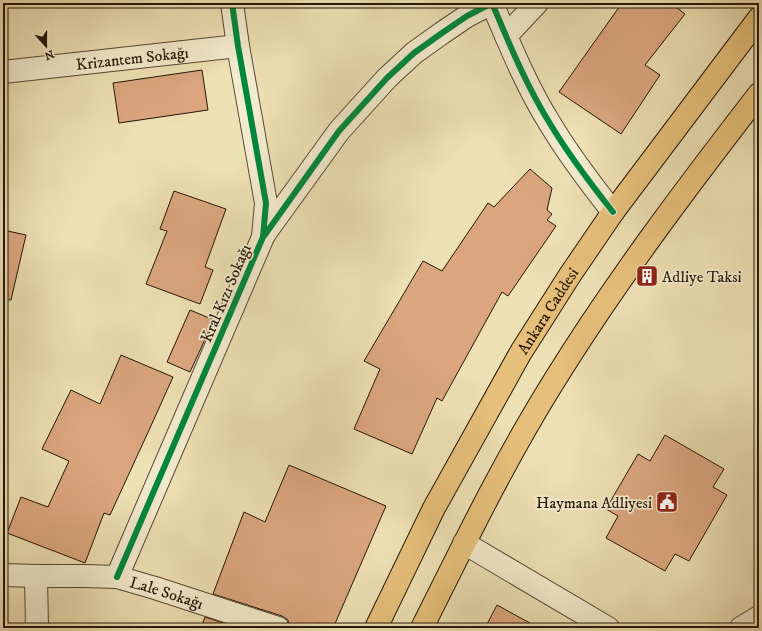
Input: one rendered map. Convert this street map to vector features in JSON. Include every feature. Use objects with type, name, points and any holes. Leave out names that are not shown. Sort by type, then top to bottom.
[{"type":"main road","name":"Ankara Caddesi","points":[[376,628],[434,508],[474,434],[525,346],[570,275],[613,212],[759,18]]},
{"type":"main road","points":[[422,628],[506,462],[554,381],[615,286],[678,199],[759,94]]},
{"type":"street","name":"Kral Kızı Sokağı","points":[[118,577],[263,237],[266,203],[238,46],[232,3]]},
{"type":"street","points":[[263,237],[339,131],[387,78],[414,53],[442,33],[467,16],[492,3],[532,91],[548,121],[584,174],[613,212]]},
{"type":"street","points":[[506,36],[537,3]]},
{"type":"street","name":"Krizantem Sokağı","points":[[3,72],[238,46]]},
{"type":"street","points":[[464,543],[608,628]]},
{"type":"street","name":"Lale Sokağı","points":[[3,575],[118,577],[278,628]]},
{"type":"street","points":[[36,576],[37,628]]},
{"type":"street","points":[[741,628],[759,618]]},
{"type":"building","points":[[622,3],[671,3],[685,14],[645,65],[660,75],[621,134],[559,92]]},
{"type":"building","points":[[202,70],[208,110],[119,123],[113,83]]},
{"type":"building","points":[[530,169],[552,188],[547,210],[552,214],[547,220],[556,226],[508,296],[502,292],[442,401],[437,398],[412,454],[354,429],[380,369],[364,361],[423,261],[442,271],[488,203],[494,207]]},
{"type":"building","points":[[174,191],[226,209],[205,267],[213,270],[200,304],[146,284],[167,231],[160,229]]},
{"type":"building","points":[[3,230],[26,235],[11,300],[3,299]]},
{"type":"building","points":[[190,310],[214,320],[190,372],[167,362]]},
{"type":"building","points":[[121,355],[173,377],[110,515],[104,513],[85,563],[7,533],[21,497],[48,507],[69,461],[42,449],[71,390],[100,404]]},
{"type":"building","name":"Haymana Adliyesi","points":[[665,435],[724,469],[713,487],[727,495],[689,561],[675,554],[665,571],[606,538],[618,516],[606,509],[638,454],[650,461]]},
{"type":"building","points":[[289,465],[386,506],[334,626],[318,623],[318,628],[290,628],[288,620],[282,616],[213,594],[244,512],[265,522]]},
{"type":"building","points":[[497,605],[539,628],[485,628]]},
{"type":"building","points":[[205,617],[238,628],[201,628]]},
{"type":"cycle path","points":[[117,577],[263,237],[266,203],[238,46],[232,3]]},
{"type":"cycle path","points":[[492,3],[518,64],[556,134],[613,212]]},
{"type":"cycle path","points":[[264,236],[339,131],[387,78],[414,53],[467,16],[492,3]]},
{"type":"place","name":"Adliye Taksi","points":[[647,276]]},
{"type":"place","name":"Haymana Adliyesi","points":[[667,502]]}]
